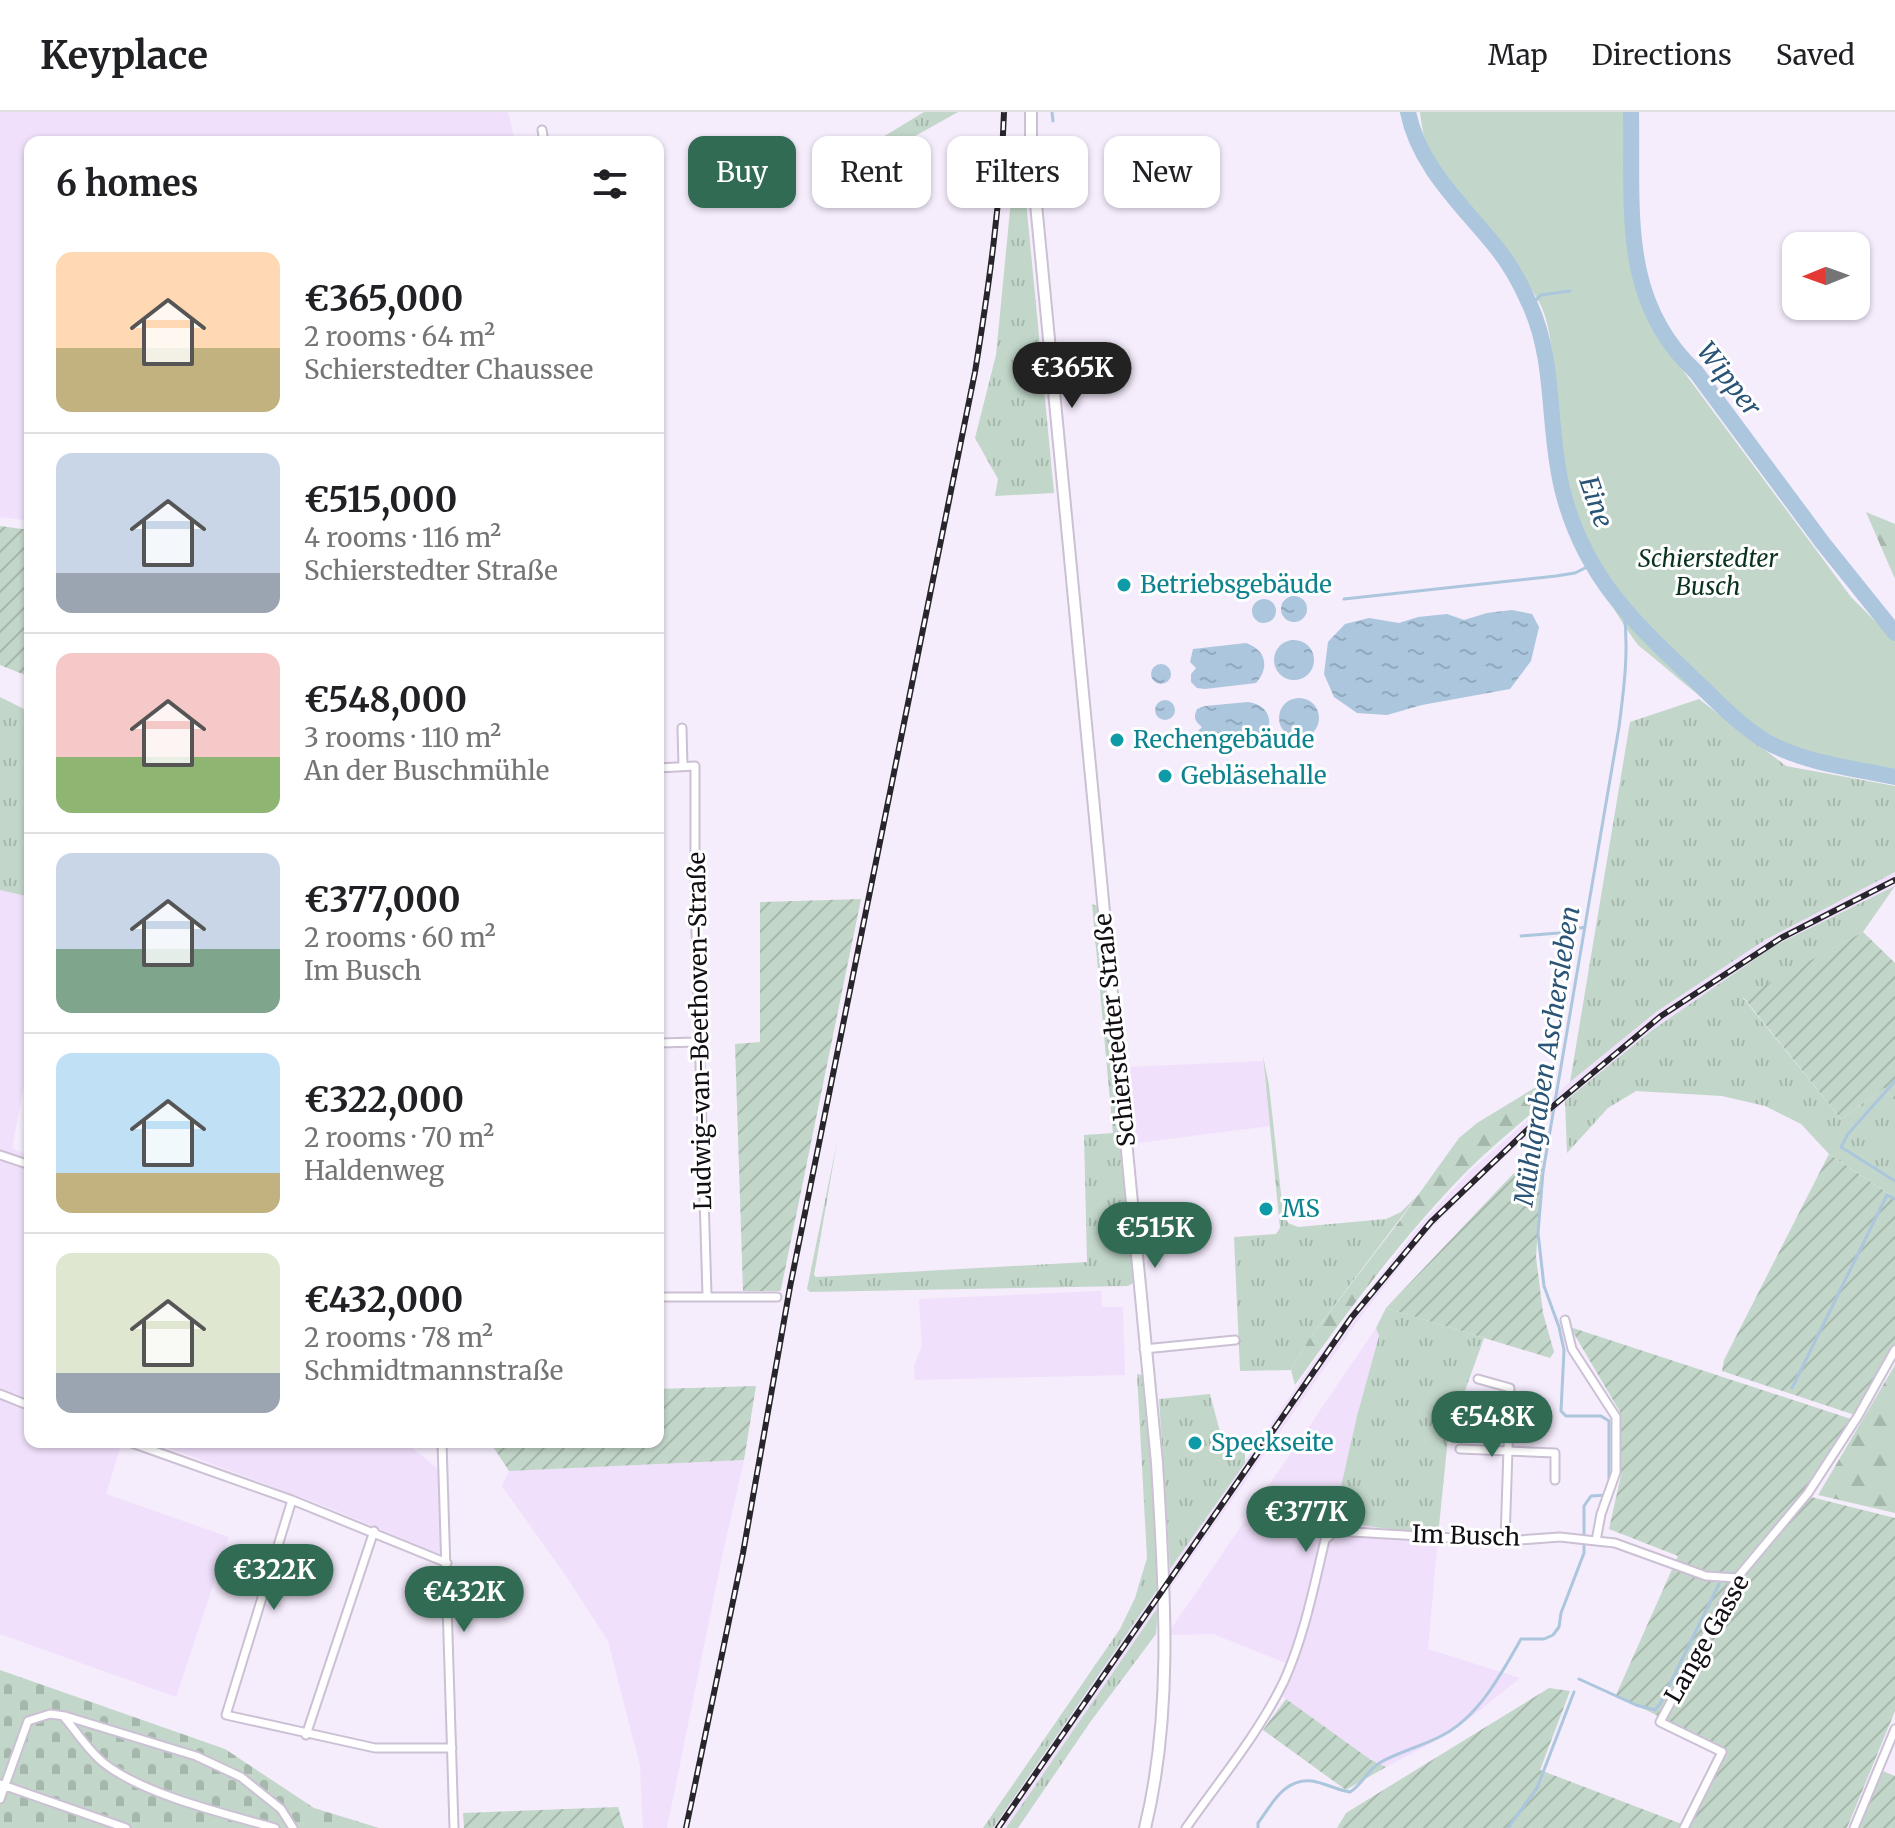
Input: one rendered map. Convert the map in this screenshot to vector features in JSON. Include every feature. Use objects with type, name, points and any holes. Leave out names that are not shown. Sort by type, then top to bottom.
[{"type":"street","name":"Schierstedter Straße","points":[[1031,112],[1031,152],[1083,710],[1157,1463],[1163,1621],[1160,1740],[1145,1828]]},
{"type":"street","points":[[542,130],[543,136]]},
{"type":"street","points":[[664,768],[683,766],[682,728]]},
{"type":"street","name":"Ludwig-van-Beethoven-Straße","points":[[683,766],[695,766],[698,1042],[707,1295]]},
{"type":"street","points":[[664,1043],[698,1042]]},
{"type":"street","points":[[0,1155],[24,1161]]},
{"type":"street","points":[[664,1297],[777,1297]]},
{"type":"street","points":[[1565,1320],[1572,1349],[1616,1417],[1616,1472],[1590,1540]]},
{"type":"street","points":[[1144,1349],[1235,1340]]},
{"type":"street","name":"Lange Gasse","points":[[1684,1828],[1722,1752],[1660,1722],[1737,1578],[1808,1493],[1858,1416],[1895,1350]]},
{"type":"street","points":[[1478,1379],[1510,1388],[1505,1541]]},
{"type":"street","points":[[0,1394],[24,1404]]},
{"type":"street","points":[[146,1448],[374,1531],[447,1563]]},
{"type":"street","points":[[442,1448],[454,1828]]},
{"type":"street","points":[[1460,1449],[1555,1453],[1555,1480]]},
{"type":"street","points":[[292,1500],[226,1715],[375,1748],[452,1748]]},
{"type":"street","points":[[306,1735],[374,1531]]},
{"type":"street","name":"Im Busch","points":[[1186,1828],[1246,1743],[1284,1680],[1306,1616],[1325,1540],[1335,1531],[1505,1541],[1560,1537],[1590,1540],[1615,1543],[1706,1576],[1737,1578]]},
{"type":"street","points":[[0,1799],[2,1785],[28,1721],[50,1714],[62,1715],[196,1756],[241,1777],[281,1809],[293,1828]]},
{"type":"street","points":[[62,1715],[104,1764],[128,1777],[165,1794],[275,1828]]},
{"type":"street","points":[[1854,1828],[1895,1729]]},
{"type":"street","points":[[2,1785],[126,1828]]},
{"type":"shaded area","points":[[0,112],[508,112],[514,136],[24,136],[24,520],[0,517]]},
{"type":"shaded area","points":[[1895,872],[1895,886],[1774,946],[1651,1031],[1565,1101],[1467,1192],[1424,1236],[1362,1315],[1169,1590],[1169,1571],[1313,1363],[1419,1226],[1470,1171],[1570,1082],[1656,1012],[1765,940]]},
{"type":"shaded area","points":[[0,890],[24,896],[24,1085],[12,1148],[24,1153],[24,1448],[120,1448],[106,1494],[229,1537],[176,1697],[0,1634]]},
{"type":"shaded area","points":[[1263,1061],[1270,1126],[1137,1143],[1129,1067]]},
{"type":"shaded area","points":[[1101,1291],[1102,1307],[1123,1307],[1125,1375],[915,1380],[914,1365],[922,1347],[919,1299]]},
{"type":"shaded area","points":[[1376,1328],[1379,1336],[1333,1520],[1438,1536],[1428,1649],[1520,1678],[1474,1715],[1430,1744],[1386,1767],[1371,1760],[1277,1693],[1290,1662],[1213,1634],[1167,1635]]},
{"type":"shaded area","points":[[169,1448],[412,1448],[443,1473],[451,1559],[327,1507]]},
{"type":"shaded area","points":[[744,1460],[667,1828],[643,1828],[640,1766],[608,1641],[502,1486],[509,1471]]},
{"type":"shaded area","points":[[1157,1590],[1158,1607],[1007,1826],[993,1828]]},
{"type":"green space","points":[[924,112],[958,112],[915,136],[885,136]]},
{"type":"green space","name":"Schierstedter Busch","points":[[1420,112],[1638,112],[1637,230],[1642,292],[1660,336],[1678,364],[1851,597],[1895,641],[1895,776],[1819,762],[1766,742],[1720,712],[1638,645],[1596,578],[1564,502],[1554,452],[1550,341],[1542,308],[1526,282],[1449,194],[1430,158]]},
{"type":"green space","points":[[1010,208],[1027,208],[1054,493],[995,496],[998,479],[975,438],[996,355]]},
{"type":"green space","points":[[1866,512],[1895,524],[1895,579]]},
{"type":"green space","points":[[0,526],[24,529],[24,675],[0,665]]},
{"type":"green space","points":[[0,697],[24,709],[24,896],[0,890]]},
{"type":"green space","points":[[1699,699],[1786,766],[1895,786],[1895,872],[1765,940],[1656,1012],[1570,1082],[1630,722]]},
{"type":"green space","points":[[1895,886],[1863,932],[1743,998],[1841,1119],[1884,1088],[1895,1101],[1895,1198],[1829,1154],[1801,1124],[1765,1106],[1722,1096],[1636,1091],[1608,1108],[1567,1153],[1565,1101],[1651,1031],[1774,946]]},
{"type":"green space","points":[[861,899],[781,1289],[743,1291],[735,1044],[760,1042],[760,902]]},
{"type":"green space","points":[[1092,904],[1099,907],[1133,1283],[1128,1286],[810,1292],[807,1289],[837,1142],[816,1277],[1087,1262],[1084,1135],[1113,1133]]},
{"type":"green space","points":[[1863,932],[1895,963],[1895,1101],[1884,1088],[1841,1119],[1743,997]]},
{"type":"green space","points":[[1263,1056],[1283,1212],[1288,1223],[1298,1227],[1386,1219],[1401,1212],[1418,1195],[1309,1339],[1291,1370],[1240,1371],[1234,1237],[1276,1234],[1280,1228]]},
{"type":"green space","points":[[1541,1084],[1546,1090],[1547,1100],[1474,1164],[1418,1224],[1295,1385],[1291,1370],[1309,1339],[1459,1138],[1477,1123]]},
{"type":"green space","points":[[1543,1152],[1536,1257],[1543,1313],[1554,1352],[1550,1358],[1386,1308],[1513,1174]]},
{"type":"green space","points":[[1829,1154],[1895,1198],[1895,1350],[1858,1416],[1722,1371],[1724,1360]]},
{"type":"green space","points":[[1386,1308],[1484,1338],[1448,1438],[1438,1536],[1333,1521],[1379,1336],[1376,1328]]},
{"type":"green space","points":[[1570,1327],[1851,1419],[1803,1495],[1895,1518],[1895,1711],[1847,1828],[1337,1828],[1346,1813],[1549,1688],[1570,1691],[1540,1770],[1687,1826],[1726,1750],[1616,1695],[1678,1556],[1609,1529],[1621,1475],[1620,1412]]},
{"type":"green space","points":[[1895,1365],[1895,1513],[1818,1495]]},
{"type":"green space","points":[[1137,1374],[1142,1375],[1153,1459],[1157,1590],[993,1828],[983,1828],[1120,1629],[1135,1598],[1147,1558]]},
{"type":"green space","points":[[756,1386],[744,1460],[509,1471],[494,1448],[664,1448],[664,1389]]},
{"type":"green space","points":[[1210,1394],[1223,1443],[1245,1440],[1245,1463],[1170,1569],[1159,1399]]},
{"type":"green space","points":[[1158,1607],[1156,1634],[1091,1721],[1018,1828],[1006,1828]]},
{"type":"green space","points":[[0,1670],[225,1749],[314,1808],[379,1828],[0,1828]]},
{"type":"green space","points":[[1286,1699],[1371,1760],[1386,1767],[1346,1790],[1263,1730]]},
{"type":"green space","points":[[1878,1769],[1895,1776],[1895,1828],[1854,1828]]},
{"type":"green space","points":[[618,1807],[624,1828],[464,1828],[463,1813]]},
{"type":"water","points":[[1294,596],[1303,600],[1307,609],[1303,618],[1294,622],[1285,618],[1281,609],[1285,600]]},
{"type":"water","points":[[1264,599],[1273,602],[1276,611],[1273,620],[1264,623],[1255,620],[1252,611],[1255,602]]},
{"type":"water","points":[[1512,610],[1532,614],[1539,627],[1531,661],[1510,689],[1422,705],[1387,715],[1357,713],[1334,697],[1324,674],[1328,642],[1345,624],[1369,618],[1399,623],[1447,614],[1464,620]]},
{"type":"water","points":[[1294,640],[1308,646],[1314,660],[1308,674],[1294,680],[1280,674],[1274,660],[1280,646]]},
{"type":"water","points":[[1246,643],[1258,650],[1264,660],[1263,671],[1256,683],[1205,689],[1197,688],[1191,682],[1191,674],[1196,668],[1190,662],[1193,649]]},
{"type":"water","points":[[1161,664],[1168,667],[1171,674],[1168,681],[1161,684],[1154,681],[1151,674],[1154,667]]},
{"type":"water","points":[[1299,698],[1313,704],[1319,718],[1313,732],[1299,738],[1285,732],[1279,718],[1285,704]]},
{"type":"water","points":[[1165,700],[1172,703],[1175,710],[1172,717],[1165,720],[1158,717],[1155,710],[1158,703]]},
{"type":"water","points":[[1248,702],[1261,707],[1268,716],[1268,728],[1261,741],[1218,748],[1196,741],[1196,733],[1202,727],[1195,719],[1197,709]]},
{"type":"waterway","points":[[1052,112],[1053,121]]},
{"type":"waterway","name":"Eine","points":[[1408,112],[1422,151],[1432,168],[1496,247],[1530,305],[1544,349],[1562,488],[1583,547],[1614,596],[1653,640],[1722,707],[1767,742],[1813,760],[1895,777]]},
{"type":"waterway","name":"Wipper","points":[[1631,112],[1635,251],[1642,284],[1654,315],[1671,344],[1696,372],[1822,542],[1895,633]]},
{"type":"waterway","points":[[1530,306],[1541,295],[1570,291]]},
{"type":"waterway","points":[[1344,599],[1556,576],[1575,573],[1591,565]]},
{"type":"waterway","name":"Mühlgraben Aschersleben","points":[[1609,1483],[1609,1421],[1601,1416],[1566,1416],[1561,1411],[1564,1350],[1544,1286],[1538,1233],[1543,1172],[1619,727],[1626,655],[1624,611]]},
{"type":"waterway","points":[[1521,936],[1585,927]]},
{"type":"waterway","points":[[1895,1081],[1848,1134],[1841,1147],[1895,1181]]},
{"type":"waterway","points":[[1792,1388],[1887,1195],[1895,1199]]},
{"type":"waterway","name":"Mühlgraben Aschersleben","points":[[1258,1828],[1258,1823],[1286,1788],[1302,1781],[1312,1781],[1350,1792],[1381,1762],[1443,1735],[1468,1717],[1488,1693],[1521,1639],[1544,1639],[1553,1635],[1559,1627],[1561,1613],[1584,1553],[1584,1506],[1591,1496],[1607,1495]]},
{"type":"waterway","points":[[1579,1679],[1636,1705],[1655,1710],[1719,1584]]},
{"type":"waterway","points":[[1508,1828],[1537,1788],[1574,1692]]},
{"type":"railway","points":[[686,1828],[743,1553],[790,1287],[975,372],[994,243],[1004,112]]},
{"type":"railway","points":[[998,1828],[1351,1318],[1431,1222],[1546,1112],[1661,1016],[1781,938],[1895,880]]},
{"type":"place","name":"Betriebsgebäude","points":[[1124,585]]},
{"type":"place","name":"Rechengebäude","points":[[1117,740]]},
{"type":"place","name":"Gebläsehalle","points":[[1165,776]]},
{"type":"place","name":"MS","points":[[1266,1209]]},
{"type":"place","name":"Speckseite","points":[[1195,1443]]}]
